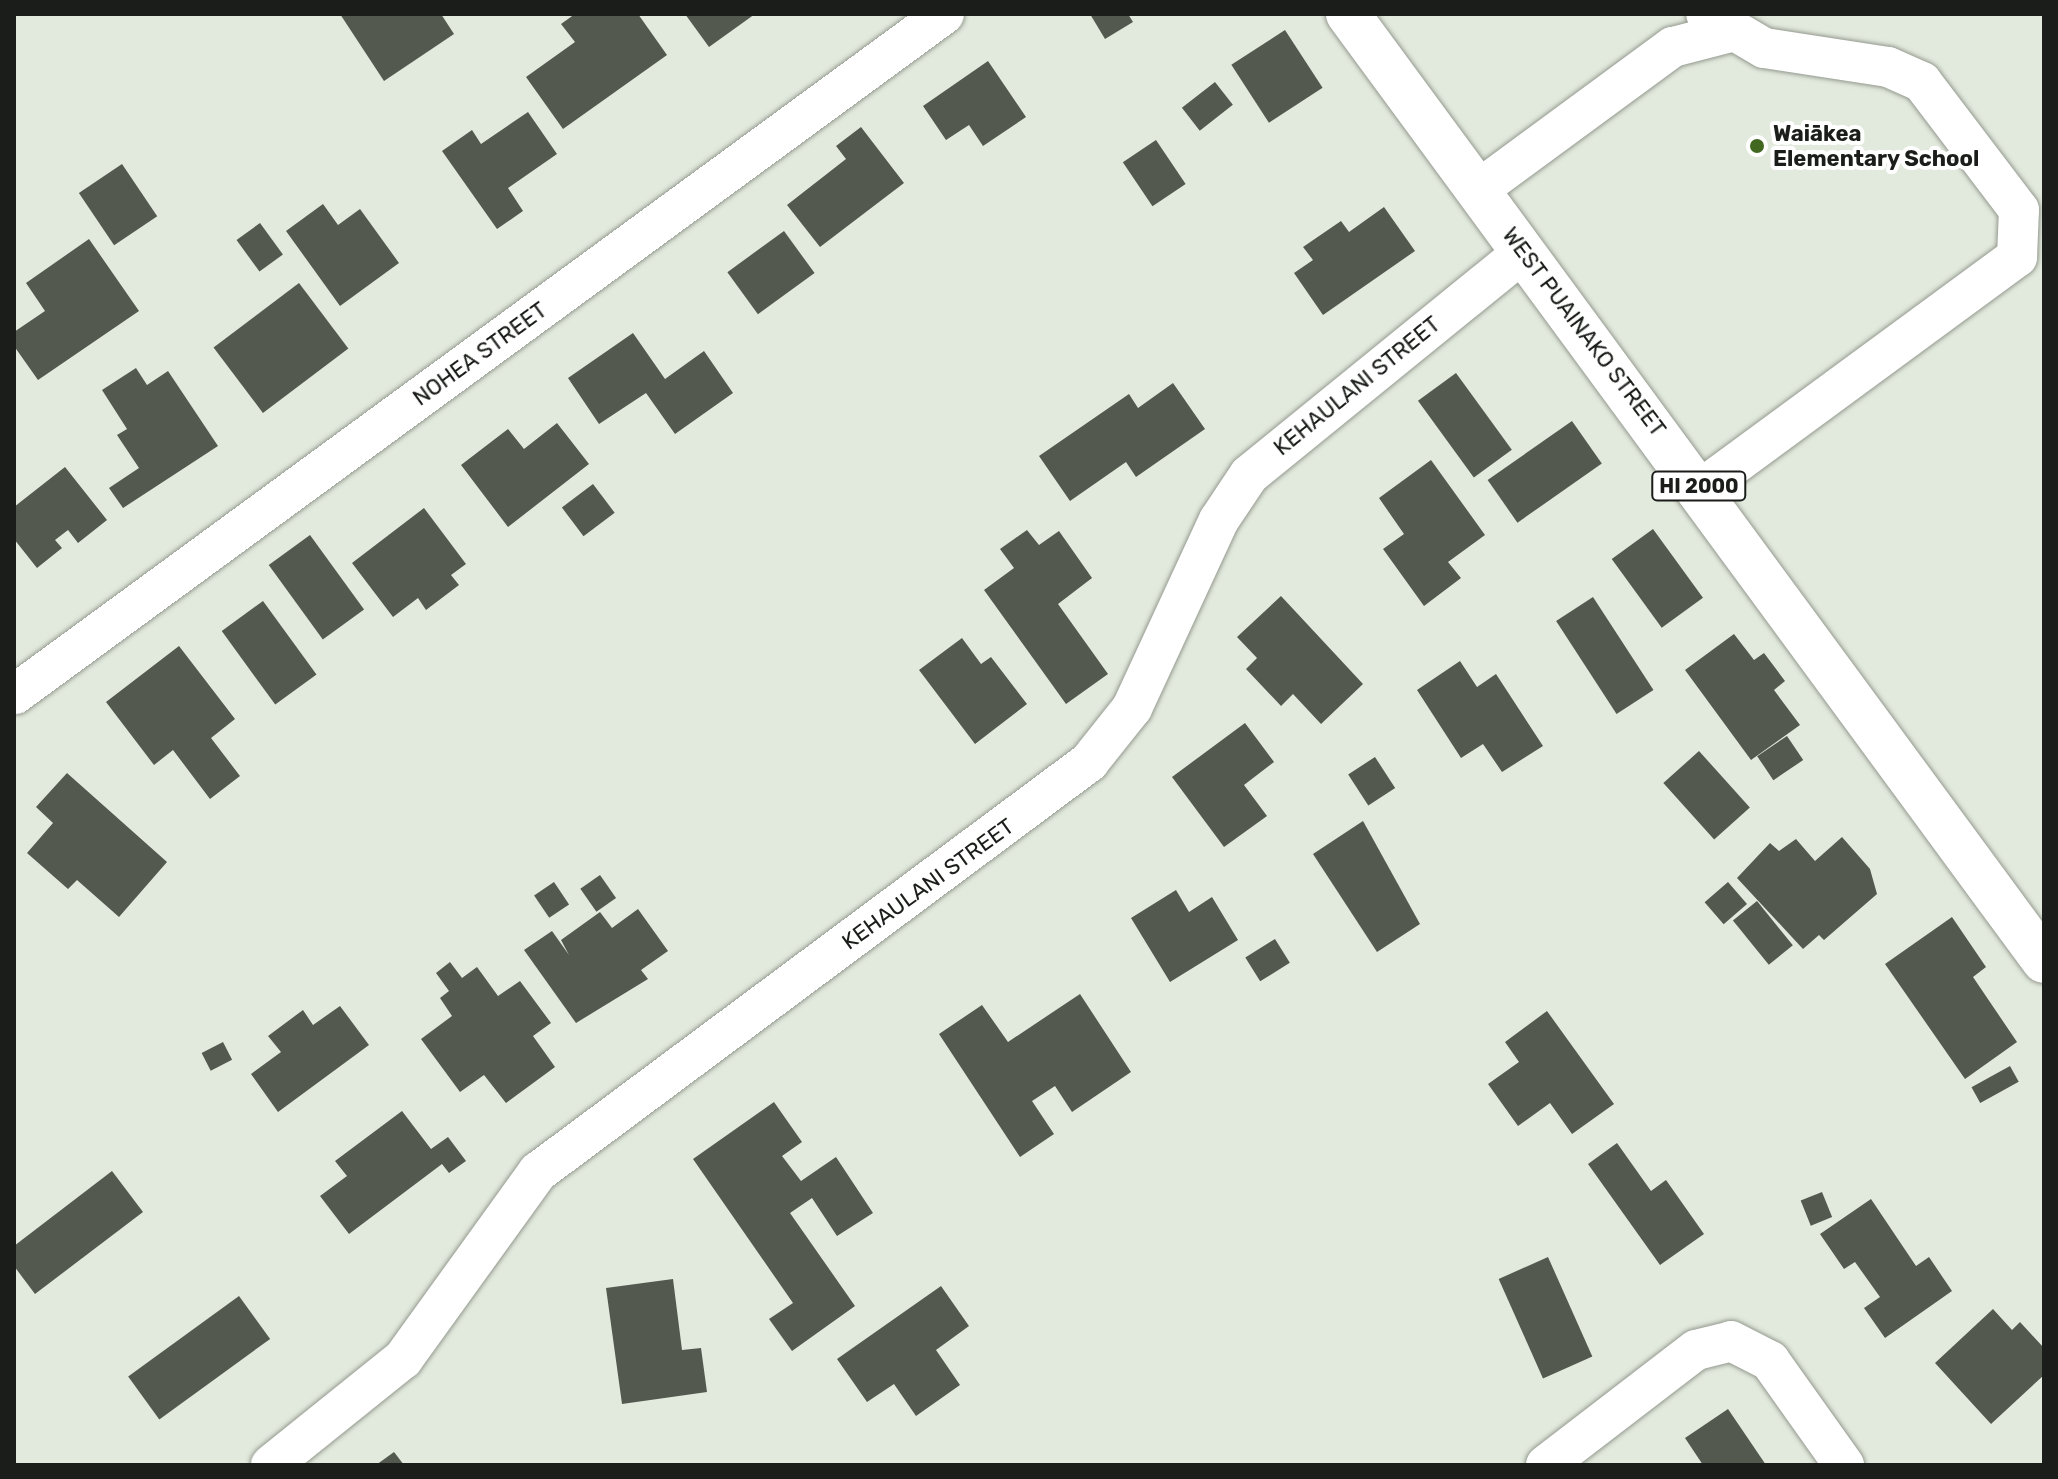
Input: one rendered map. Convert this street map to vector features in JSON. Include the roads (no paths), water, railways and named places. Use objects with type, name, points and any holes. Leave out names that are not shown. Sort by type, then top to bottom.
[{"type":"highway","name":"WEST PUAINAKO STREET","points":[[1348,14],[1701,489],[2044,961]]},
{"type":"street","name":"NOHEA STREET","points":[[15,694],[944,14]]},
{"type":"street","points":[[1478,190],[1673,47],[1720,22],[1764,48],[1888,67],[1922,82],[2019,210],[2017,257],[1701,489]]},
{"type":"street","name":"KEHAULANI STREET","points":[[271,1465],[403,1359],[538,1172],[1089,762],[1132,708],[1219,520],[1249,475],[1523,252]]},
{"type":"street","points":[[1546,1465],[1696,1350],[1731,1341],[1770,1361],[1844,1465]]},
{"type":"place","name":"Waiākea Elementary School","points":[[1757,146]]}]
